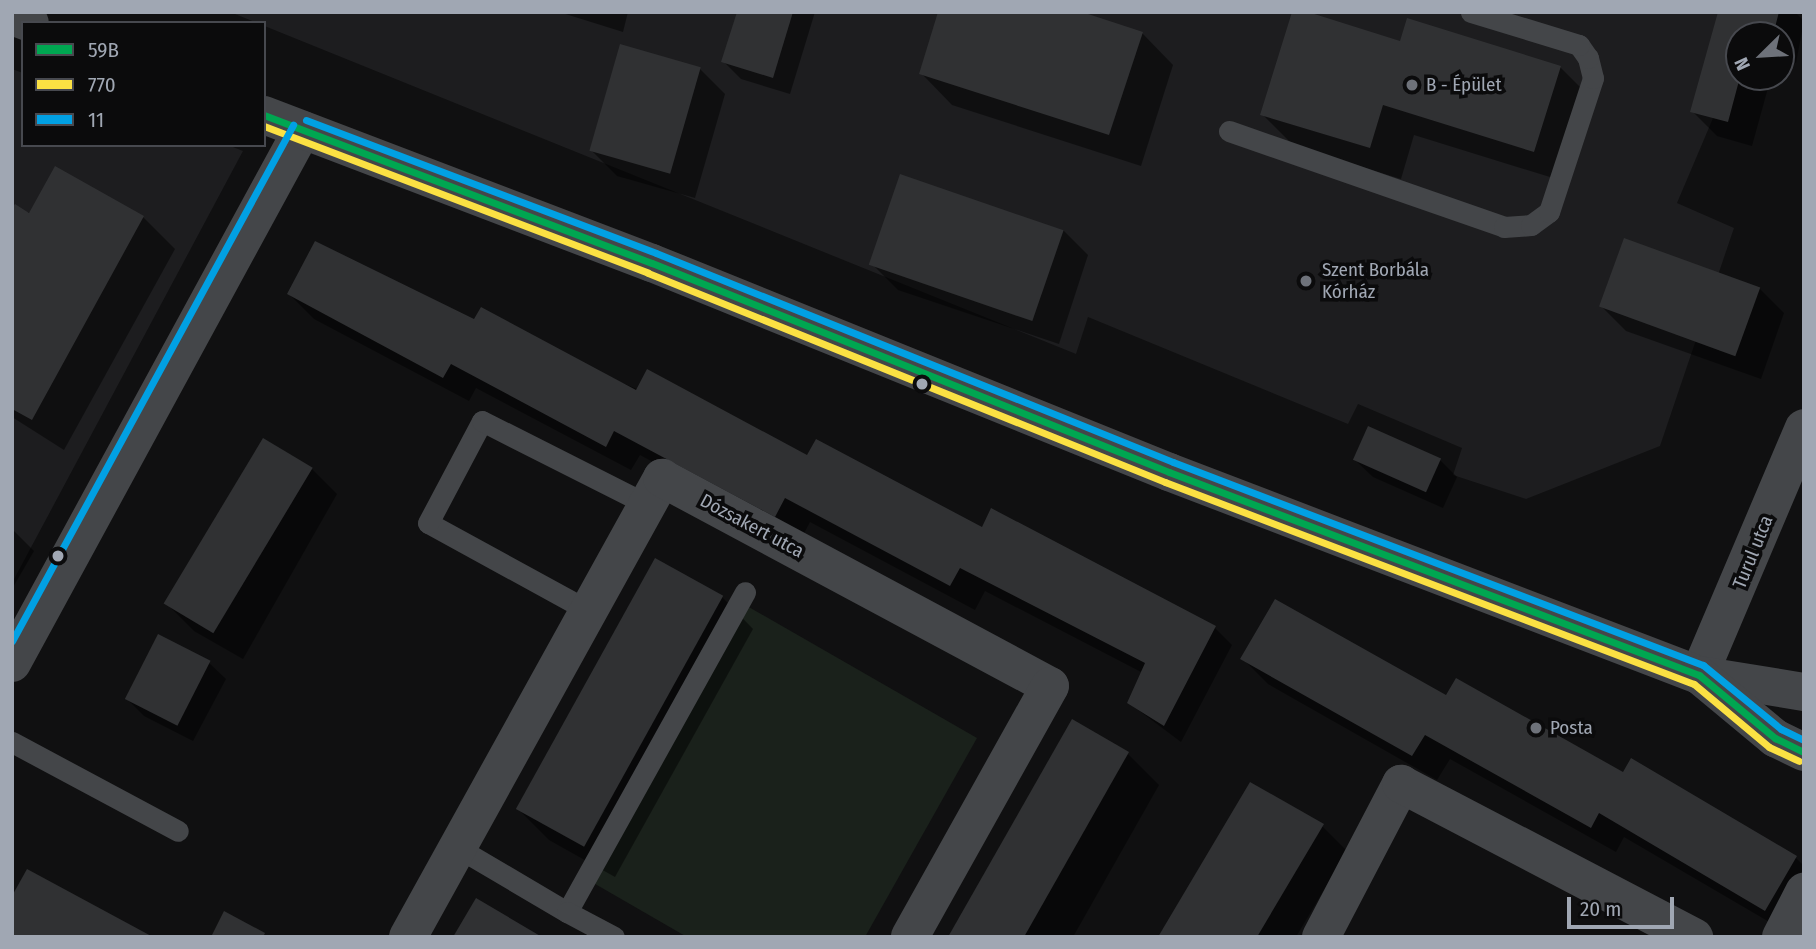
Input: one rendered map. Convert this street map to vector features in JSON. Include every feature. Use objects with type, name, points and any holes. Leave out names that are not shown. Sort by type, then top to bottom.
[{"type":"street","points":[[266,116],[652,263],[1169,472],[1699,675],[1804,692]]},
{"type":"street","points":[[12,663],[302,130]]},
{"type":"street","name":"Turul utca","points":[[1699,675],[1804,428]]},
{"type":"street","name":"Dózsakert utca","points":[[408,937],[460,849],[662,478],[1051,686],[910,937]]},
{"type":"street","points":[[1699,675],[1775,738],[1804,752]]},
{"type":"street","points":[[1321,937],[1401,784],[1694,937]]},
{"type":"street","points":[[1781,937],[1804,892]]},
{"type":"lane","points":[[1229,131],[1504,227],[1531,225],[1549,212],[1593,78],[1588,58],[1579,45],[1471,12]]},
{"type":"lane","points":[[589,611],[428,523],[482,421],[648,505]]},
{"type":"lane","points":[[567,912],[745,592]]},
{"type":"lane","points":[[12,742],[178,831]]},
{"type":"lane","points":[[460,849],[614,937]]},
{"type":"shaded area","name":"Szent Borbála Kórház","points":[[230,12],[1760,12],[1752,21],[1725,21],[1725,90],[1677,203],[1734,228],[1660,446],[1526,499],[1453,475],[1462,448],[1358,404],[1348,424],[1088,317],[1076,354],[266,27],[266,21],[252,21]]},
{"type":"shaded area","points":[[12,69],[21,72],[21,147],[233,147],[243,151],[12,583]]},
{"type":"shaded area","points":[[747,606],[977,738],[865,937],[687,937],[590,881]]},
{"type":"building","points":[[737,12],[793,12],[773,78],[721,62]]},
{"type":"building","points":[[938,12],[1082,12],[1143,32],[1109,135],[919,74]]},
{"type":"building","name":"B - Épület","points":[[1292,12],[1308,12],[1400,41],[1407,18],[1561,66],[1534,152],[1383,105],[1370,148],[1260,115]]},
{"type":"building","points":[[1718,12],[1779,12],[1777,21],[1725,21],[1725,91],[1736,91],[1728,122],[1690,112]]},
{"type":"building","points":[[620,44],[701,67],[670,174],[589,151]]},
{"type":"building","points":[[55,166],[144,216],[32,420],[12,409],[12,208],[15,204],[29,213]]},
{"type":"building","points":[[900,174],[1064,230],[1032,321],[869,265]]},
{"type":"building","points":[[1624,238],[1760,288],[1735,356],[1599,307]]},
{"type":"building","points":[[315,241],[474,319],[481,307],[636,390],[647,369],[807,455],[816,439],[982,527],[991,508],[1216,626],[1164,726],[1127,703],[1145,663],[960,568],[950,586],[785,498],[775,517],[614,431],[606,447],[451,364],[443,378],[287,294]]},
{"type":"building","points":[[1368,426],[1441,459],[1426,492],[1353,460]]},
{"type":"building","points":[[263,438],[313,468],[213,633],[164,603]]},
{"type":"building","points":[[655,558],[723,596],[584,847],[516,809]]},
{"type":"building","points":[[1275,599],[1446,695],[1456,678],[1623,772],[1631,758],[1797,856],[1765,911],[1599,813],[1591,828],[1425,735],[1412,756],[1240,659]]},
{"type":"building","points":[[158,634],[211,661],[177,726],[125,699]]},
{"type":"building","points":[[1072,719],[1129,752],[1024,937],[948,937]]},
{"type":"building","points":[[1250,782],[1324,824],[1257,937],[1158,937]]},
{"type":"building","points":[[27,869],[153,937],[12,937],[12,896]]},
{"type":"building","points":[[476,898],[542,937],[453,937]]},
{"type":"building","points":[[224,911],[265,933],[263,937],[211,937]]},
{"type":"transit line","name":"59B","points":[[266,116],[652,263],[1169,472],[1699,675],[1775,738],[1804,752]]},
{"type":"transit line","name":"11","points":[[306,120],[656,253],[1173,462],[1703,665],[1781,729],[1804,740]]},
{"type":"transit line","name":"11","points":[[12,641],[293,125]]},
{"type":"transit line","name":"770","points":[[266,127],[648,273],[1165,482],[1694,684],[1769,747],[1799,761]]},
{"type":"place","name":"B - Épület","points":[[1412,85]]},
{"type":"place","name":"Szent Borbála Kórház","points":[[1306,281]]},
{"type":"place","name":"Posta","points":[[1536,728]]}]
